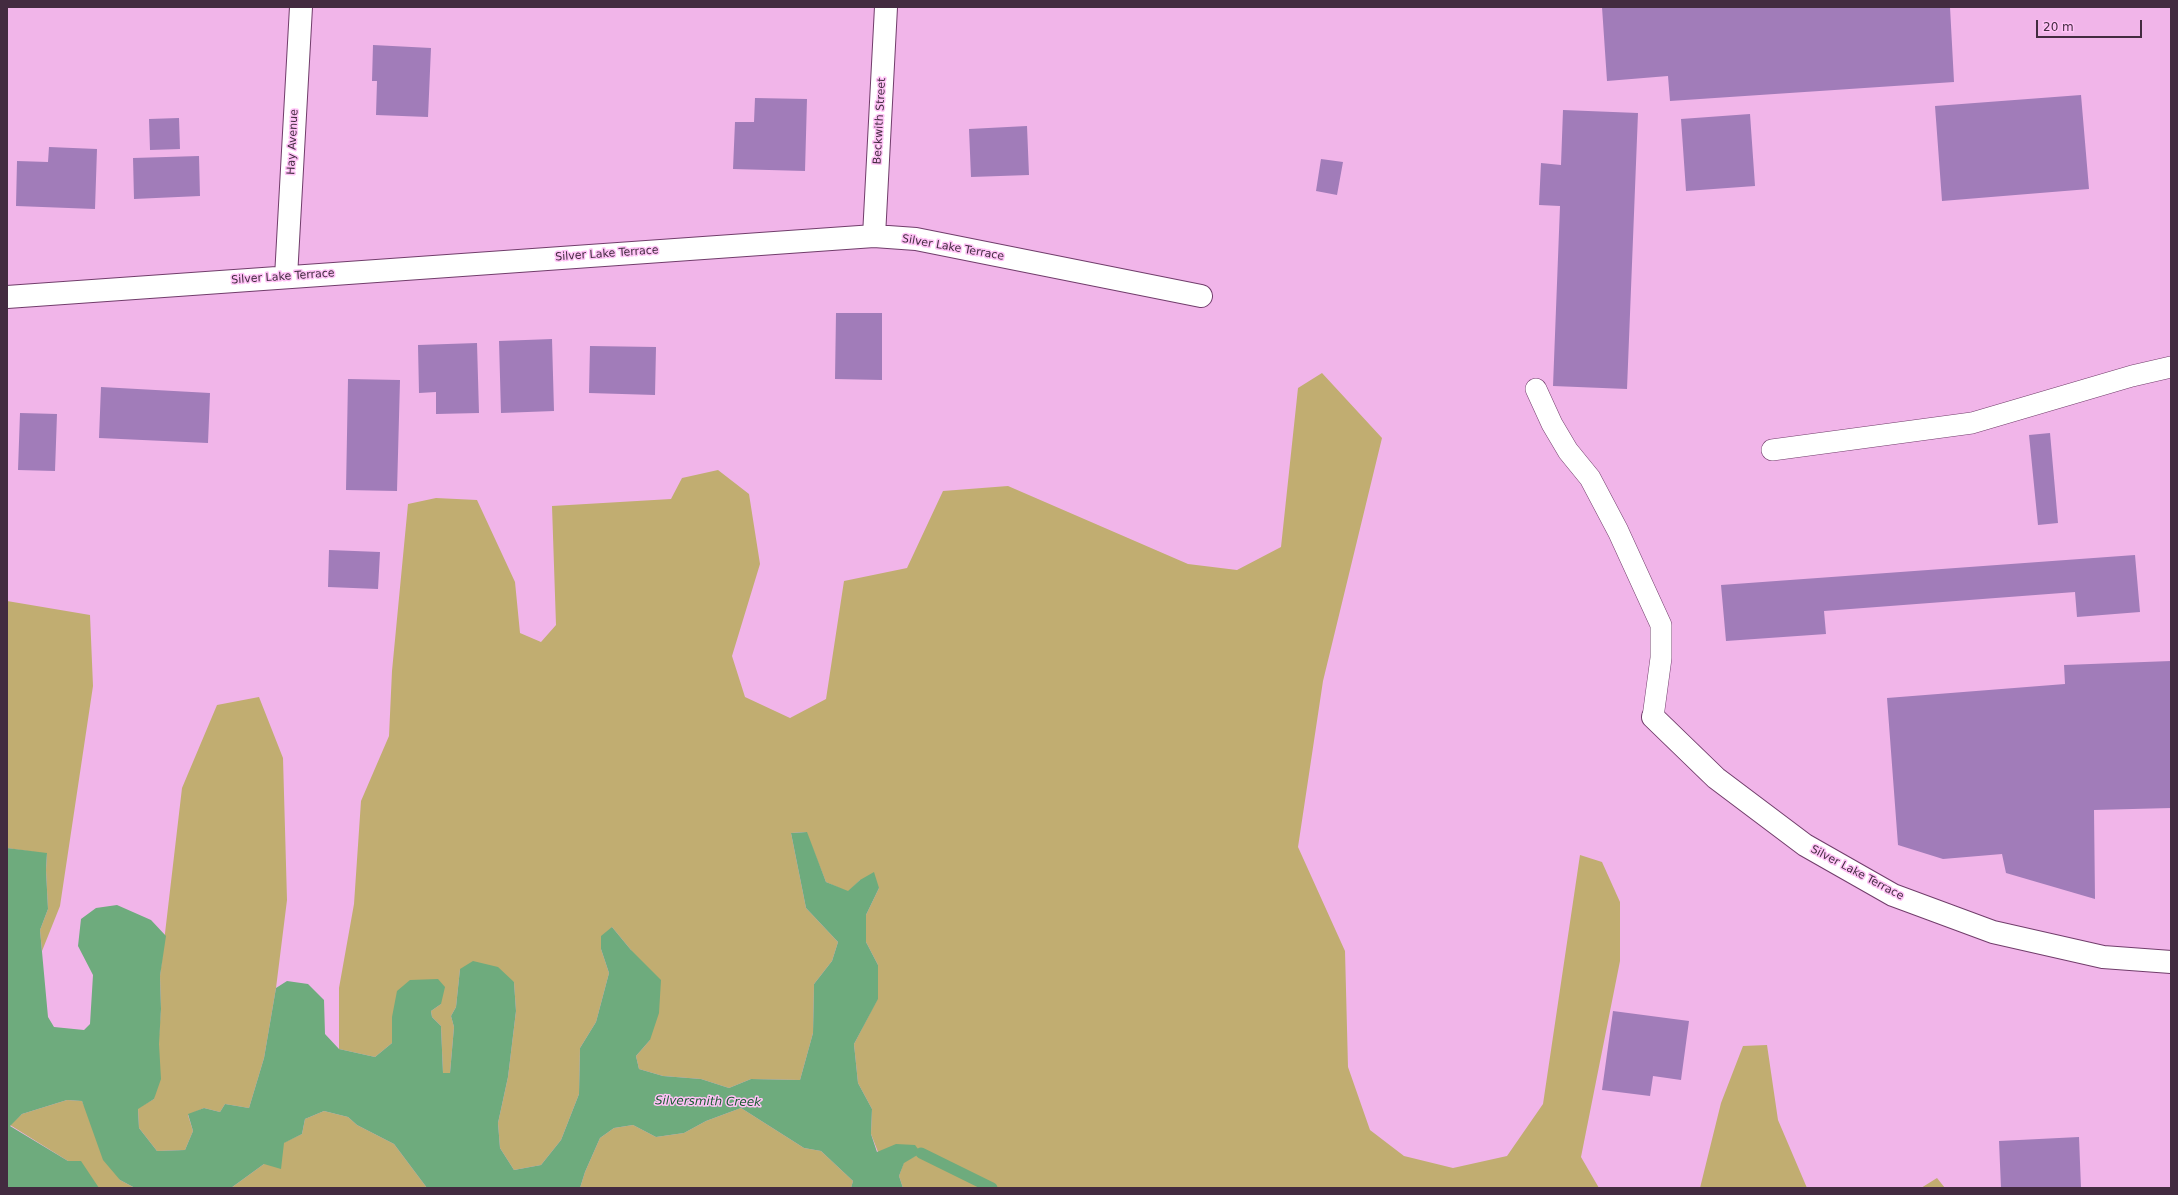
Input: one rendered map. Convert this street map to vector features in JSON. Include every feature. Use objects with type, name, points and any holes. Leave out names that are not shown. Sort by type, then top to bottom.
[{"type":"street","name":"Hay Avenue","points":[[286,277],[301,7]]},
{"type":"street","name":"Beckwith Street","points":[[874,236],[886,7]]},
{"type":"street","name":"Silver Lake Terrace","points":[[7,297],[874,236],[916,239],[1201,296]]},
{"type":"street","name":"Silver Lake Terrace","points":[[1653,717],[1716,778],[1805,845],[1893,895],[1993,932],[2103,957],[2171,962]]},
{"type":"lane","points":[[1772,450],[1972,423],[2132,376],[2171,367]]},
{"type":"lane","points":[[1536,389],[1552,424],[1568,451],[1590,478],[1618,531],[1661,625],[1661,658],[1653,717]]},
{"type":"shaded area","points":[[1322,373],[1382,438],[1323,681],[1298,847],[1345,951],[1348,1067],[1370,1130],[1404,1156],[1453,1168],[1507,1156],[1543,1104],[1580,855],[1602,862],[1620,902],[1620,961],[1581,1157],[1599,1188],[903,1188],[899,1176],[904,1162],[921,1153],[878,1152],[871,1134],[872,1109],[858,1083],[854,1044],[878,998],[878,965],[866,942],[866,915],[879,888],[860,880],[848,892],[826,882],[806,832],[791,833],[806,908],[838,942],[832,961],[814,984],[813,1033],[800,1080],[751,1079],[729,1088],[701,1079],[663,1076],[639,1069],[636,1056],[650,1040],[631,950],[612,927],[601,949],[609,973],[596,1022],[580,1048],[579,1094],[561,1140],[541,1165],[514,1170],[500,1148],[498,1123],[508,1077],[516,1011],[514,982],[460,969],[456,1007],[451,1016],[454,1027],[450,1073],[443,1073],[441,1026],[432,1017],[431,1011],[441,1004],[392,1017],[392,1043],[375,1057],[339,1049],[339,988],[354,904],[361,801],[389,736],[392,671],[408,504],[436,498],[477,500],[515,582],[520,633],[541,642],[556,625],[552,506],[671,499],[682,478],[718,470],[749,494],[760,564],[732,656],[745,697],[790,718],[826,699],[844,581],[907,568],[943,491],[1008,486],[1188,564],[1237,570],[1281,547],[1298,388]]},
{"type":"shaded area","points":[[7,601],[90,615],[93,686],[60,906],[42,951],[40,930],[48,909],[46,870],[47,854],[7,848]]},
{"type":"shaded area","points":[[259,697],[283,758],[287,900],[276,988],[264,1058],[249,1108],[225,1104],[220,1112],[204,1108],[188,1115],[193,1131],[185,1150],[157,1151],[139,1128],[138,1108],[154,1099],[161,1009],[160,976],[182,788],[217,705]]},
{"type":"shaded area","points":[[1767,1045],[1778,1120],[1807,1188],[1700,1188],[1721,1103],[1743,1046]]},
{"type":"shaded area","points":[[67,1100],[82,1101],[120,1180],[135,1188],[99,1188],[68,1161],[10,1125],[22,1114]]},
{"type":"shaded area","points":[[741,1108],[804,1148],[821,1151],[853,1181],[851,1188],[580,1188],[585,1172],[600,1138],[614,1128],[633,1125],[656,1137],[684,1133],[706,1121]]},
{"type":"shaded area","points":[[324,1111],[348,1117],[357,1125],[394,1144],[427,1188],[231,1188],[264,1164],[283,1143],[302,1134],[305,1119]]},
{"type":"shaded area","points":[[1937,1178],[1945,1188],[1921,1188]]},
{"type":"water","points":[[807,832],[826,882],[848,891],[860,880],[874,872],[879,888],[866,915],[866,942],[878,965],[878,999],[854,1044],[858,1083],[872,1109],[871,1134],[877,1152],[896,1144],[915,1145],[921,1153],[904,1163],[899,1176],[903,1188],[851,1188],[853,1181],[821,1151],[804,1148],[741,1108],[706,1121],[684,1133],[656,1137],[633,1125],[614,1128],[600,1138],[585,1172],[580,1188],[427,1188],[394,1144],[357,1125],[348,1117],[324,1111],[305,1119],[302,1134],[284,1143],[281,1169],[264,1164],[231,1188],[135,1188],[120,1180],[103,1160],[82,1101],[67,1100],[22,1114],[10,1126],[68,1161],[81,1161],[99,1188],[7,1188],[7,848],[47,853],[46,870],[48,909],[40,930],[48,1017],[54,1027],[84,1030],[90,1024],[93,975],[78,946],[81,919],[96,908],[117,905],[151,920],[166,936],[160,976],[161,1009],[159,1044],[161,1079],[154,1099],[138,1109],[139,1128],[157,1151],[185,1150],[193,1131],[188,1114],[204,1108],[220,1112],[225,1104],[249,1108],[264,1058],[276,988],[287,981],[308,984],[324,1000],[325,1034],[339,1049],[375,1057],[392,1043],[392,1017],[397,991],[410,980],[438,979],[445,987],[441,1004],[431,1011],[432,1017],[441,1026],[443,1073],[450,1073],[454,1027],[451,1016],[456,1007],[460,969],[473,961],[498,967],[514,982],[516,1011],[508,1077],[498,1123],[500,1148],[514,1170],[541,1165],[561,1140],[579,1094],[580,1048],[596,1022],[609,973],[601,949],[601,936],[612,927],[631,950],[661,980],[659,1013],[650,1040],[636,1056],[639,1069],[663,1076],[701,1079],[729,1088],[751,1079],[800,1080],[813,1033],[814,984],[832,961],[838,942],[806,908],[791,833]]},
{"type":"building","points":[[1602,7],[1950,7],[1954,82],[1670,101],[1668,76],[1607,81]]},
{"type":"building","points":[[373,45],[431,48],[428,117],[376,115],[377,81],[372,81]]},
{"type":"building","points":[[2081,95],[2089,189],[1942,201],[1935,106]]},
{"type":"building","points":[[755,98],[807,99],[805,171],[733,169],[735,122],[754,122]]},
{"type":"building","points":[[1563,110],[1638,113],[1627,389],[1553,386],[1560,206],[1539,205],[1541,163],[1561,165]]},
{"type":"building","points":[[1750,114],[1755,186],[1686,191],[1681,119]]},
{"type":"building","points":[[179,118],[180,149],[150,150],[149,119]]},
{"type":"building","points":[[1027,126],[1029,175],[971,177],[969,129]]},
{"type":"building","points":[[49,147],[97,149],[95,209],[16,206],[17,161],[48,162]]},
{"type":"building","points":[[199,156],[200,196],[134,199],[133,158]]},
{"type":"building","points":[[1321,159],[1343,162],[1337,195],[1316,191]]},
{"type":"building","points":[[836,313],[882,313],[882,380],[835,379]]},
{"type":"building","points":[[552,339],[554,411],[501,413],[499,341]]},
{"type":"building","points":[[477,343],[479,413],[436,414],[436,392],[419,393],[418,345]]},
{"type":"building","points":[[590,346],[656,347],[655,395],[589,393]]},
{"type":"building","points":[[348,379],[400,380],[397,491],[346,490]]},
{"type":"building","points":[[101,387],[210,393],[208,443],[99,438]]},
{"type":"building","points":[[20,413],[57,414],[55,471],[18,470]]},
{"type":"building","points":[[2050,433],[2058,523],[2038,525],[2029,435]]},
{"type":"building","points":[[329,550],[380,552],[378,589],[328,587]]},
{"type":"building","points":[[2135,555],[2140,612],[2077,617],[2075,592],[1824,611],[1826,634],[1726,641],[1721,585]]},
{"type":"building","points":[[2171,661],[2171,808],[2094,810],[2095,899],[2006,873],[2002,854],[1943,859],[1898,845],[1887,698],[2065,684],[2064,665]]},
{"type":"building","points":[[1613,1011],[1689,1021],[1681,1080],[1653,1076],[1650,1096],[1602,1090]]},
{"type":"building","points":[[2079,1137],[2081,1188],[2001,1188],[1999,1141]]},
{"type":"waterway","name":"Silversmith Creek","points":[[921,1153],[992,1188]]}]
